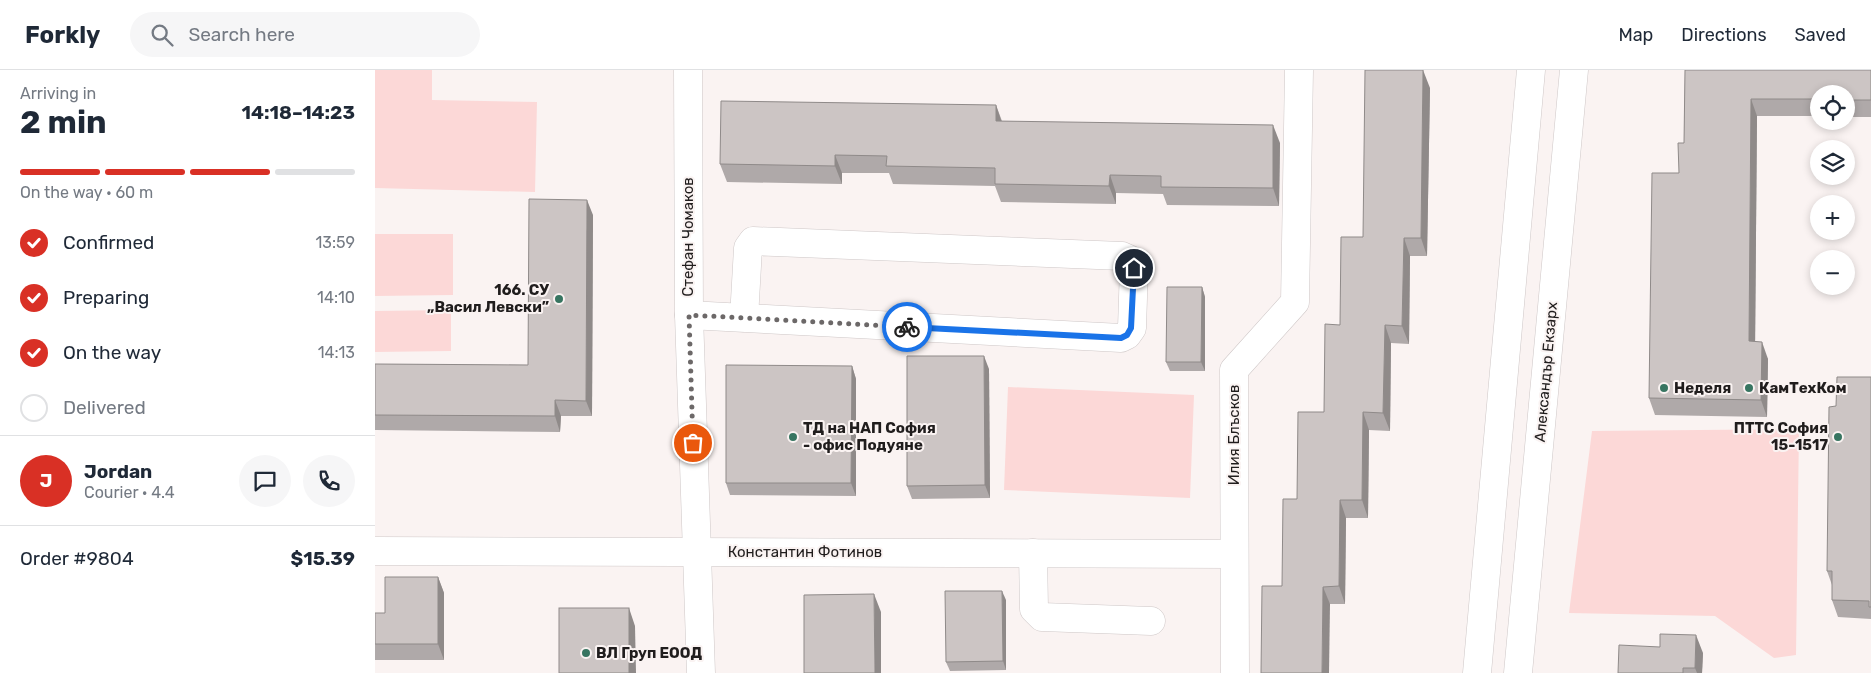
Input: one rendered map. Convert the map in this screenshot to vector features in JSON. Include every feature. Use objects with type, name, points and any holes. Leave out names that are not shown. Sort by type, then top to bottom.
[{"type":"street","name":"Стефан Чомаков","points":[[688,70],[689,315],[701,673]]},
{"type":"street","name":"Илия Блъсков","points":[[1235,673],[1234,370],[1295,302],[1299,70]]},
{"type":"street","points":[[1477,673],[1531,70]]},
{"type":"street","name":"Александър Екзарх","points":[[1518,673],[1574,70]]},
{"type":"street","points":[[689,315],[744,318],[1121,338],[1127,335],[1131,328],[1134,268],[1131,260],[1122,256],[753,241],[748,248],[744,318]]},
{"type":"street","name":"Константин Фотинов","points":[[375,551],[1235,554]]},
{"type":"street","points":[[1033,553],[1034,609],[1042,616],[1151,620]]},
{"type":"shaded area","points":[[375,70],[432,70],[432,100],[537,102],[535,192],[375,188]]},
{"type":"shaded area","points":[[375,234],[453,234],[453,295],[375,296]]},
{"type":"shaded area","points":[[451,310],[451,351],[375,352],[375,311]]},
{"type":"shaded area","points":[[1008,387],[1194,395],[1190,498],[1004,490]]},
{"type":"shaded area","points":[[1799,429],[1796,655],[1774,658],[1715,616],[1569,613],[1592,431]]},
{"type":"building","points":[[1365,70],[1423,70],[1421,238],[1404,238],[1402,326],[1385,325],[1383,413],[1363,412],[1362,500],[1340,500],[1339,586],[1323,587],[1322,673],[1261,673],[1262,586],[1282,586],[1283,499],[1297,499],[1298,412],[1324,412],[1325,324],[1340,325],[1341,237],[1363,237]]},
{"type":"building","points":[[1685,70],[1871,70],[1871,100],[1855,100],[1855,85],[1810,85],[1810,99],[1751,99],[1749,341],[1762,342],[1761,400],[1649,398],[1652,173],[1679,173],[1678,143],[1684,143]]},
{"type":"building","points":[[721,101],[996,105],[996,121],[1273,125],[1273,188],[1161,187],[1161,176],[1110,175],[1109,186],[995,184],[995,168],[886,166],[887,156],[835,155],[835,166],[720,164]]},
{"type":"building","points":[[529,199],[587,200],[586,401],[555,400],[555,416],[375,415],[375,364],[528,365]]},
{"type":"building","points":[[1167,287],[1202,287],[1201,362],[1166,362]]},
{"type":"building","points":[[907,356],[984,356],[985,485],[907,486]]},
{"type":"building","name":"ТД на НАП София - офис Подуяне","points":[[726,365],[852,366],[851,483],[726,483]]},
{"type":"building","points":[[1837,377],[1871,377],[1871,607],[1869,607],[1869,601],[1832,600],[1832,571],[1827,571],[1829,407],[1836,406]]},
{"type":"building","points":[[385,577],[438,577],[438,644],[375,644],[375,613],[385,613]]},
{"type":"building","points":[[945,591],[1002,591],[1003,661],[946,662]]},
{"type":"building","points":[[874,594],[875,673],[804,673],[804,595]]},
{"type":"building","points":[[559,608],[629,608],[629,673],[559,673]]},
{"type":"building","points":[[1660,634],[1696,635],[1695,668],[1683,668],[1683,673],[1618,673],[1619,645],[1660,647]]},
{"type":"way so far","points":[[693,443],[689,315],[907,327]]},
{"type":"place","name":"166. СУ „Васил Левски”","points":[[559,299]]},
{"type":"place","name":"Неделя","points":[[1664,388]]},
{"type":"place","name":"КамТехКом","points":[[1749,388]]},
{"type":"place","name":"ТД на НАП София - офис Подуяне","points":[[793,437]]},
{"type":"place","name":"ПТТС София 15-1517","points":[[1838,437]]},
{"type":"place","name":"ВЛ Груп ЕООД","points":[[586,653]]},
{"type":"route","points":[[907,327],[1121,338],[1127,335],[1131,328],[1134,268]]}]
